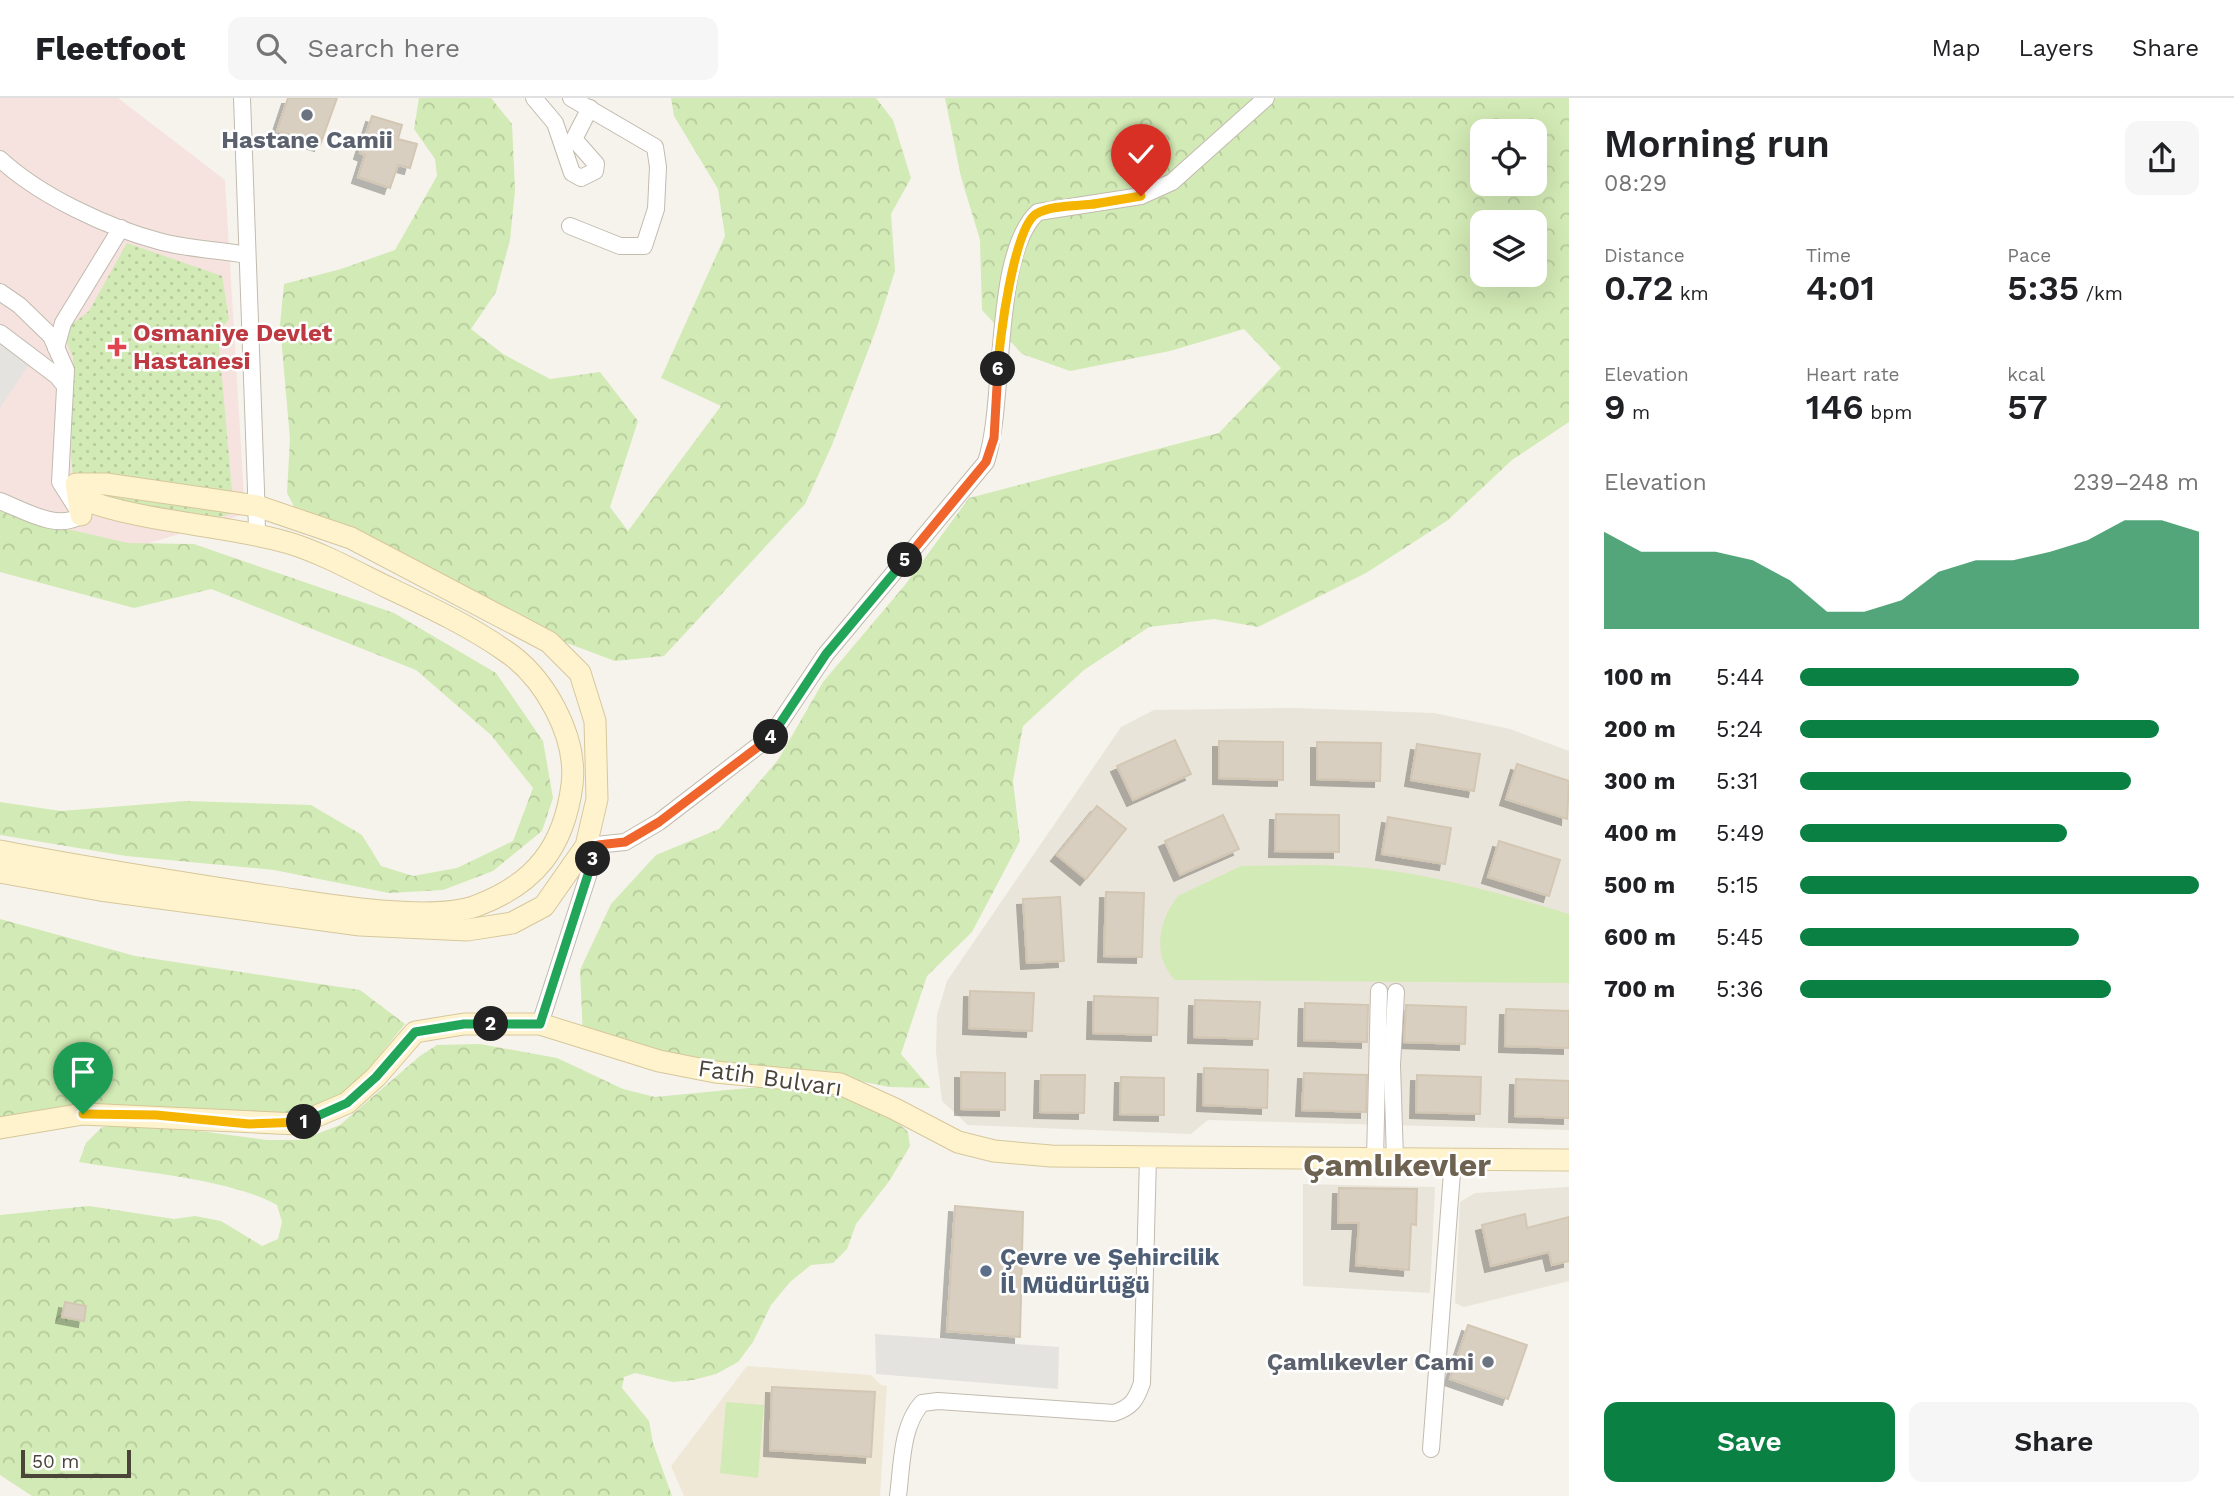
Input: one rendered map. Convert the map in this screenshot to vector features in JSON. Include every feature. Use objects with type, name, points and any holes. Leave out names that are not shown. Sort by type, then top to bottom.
[{"type":"street","points":[[242,98],[257,506],[257,534],[252,535]]},
{"type":"street","points":[[534,98],[555,124],[572,173],[581,178],[595,171],[596,164],[574,139],[590,108]]},
{"type":"street","points":[[570,226],[620,246],[644,246],[656,209],[658,167],[654,147],[571,98]]},
{"type":"street","points":[[0,872],[113,892],[334,922],[467,930],[512,923],[544,906],[592,846],[625,842],[659,822],[771,736],[826,654],[986,462],[994,438],[999,349],[1015,259],[1027,223],[1038,212],[1141,196],[1172,182],[1266,98]]},
{"type":"street","points":[[0,159],[28,184],[121,228],[163,243],[247,255]]},
{"type":"street","points":[[56,348],[63,323],[121,228]]},
{"type":"street","points":[[0,292],[19,305],[51,336],[66,370],[60,482],[81,514]]},
{"type":"street","points":[[0,333],[57,376],[65,386]]},
{"type":"street","points":[[81,514],[76,484],[106,484],[257,506],[363,544],[549,642],[580,673],[596,721],[597,799],[592,846],[540,1024]]},
{"type":"street","points":[[0,851],[107,871],[339,906],[430,911],[474,907],[530,874],[552,852],[568,816],[573,777],[565,732],[540,683],[507,651],[437,611],[291,544],[154,519],[106,508],[79,498],[81,514]]},
{"type":"street","points":[[0,501],[52,521],[73,521],[81,514]]},
{"type":"street","points":[[1385,1159],[1392,1065],[1387,991]]},
{"type":"street","name":"Fatih Bulvarı","points":[[0,1128],[83,1114],[298,1124],[347,1103],[376,1077],[415,1032],[464,1024],[540,1024],[659,1061],[715,1072],[840,1084],[958,1142],[995,1151],[1051,1156],[1569,1160]]},
{"type":"street","points":[[898,1496],[912,1413],[922,1403],[938,1401],[1114,1413],[1129,1408],[1136,1400],[1142,1382],[1148,1157]]},
{"type":"street","points":[[1432,1449],[1453,1159]]},
{"type":"shaded area","name":"Osmaniye Devlet Hastanesi","points":[[0,98],[118,98],[225,180],[245,514],[120,552],[0,515]]},
{"type":"shaded area","points":[[0,341],[31,362],[0,408]]},
{"type":"shaded area","points":[[1296,708],[1434,713],[1510,729],[1569,751],[1569,1130],[1208,1120],[1191,1134],[968,1125],[942,1101],[936,1052],[937,1015],[947,981],[1121,727],[1154,710]]},
{"type":"shaded area","points":[[1303,1184],[1435,1187],[1430,1293],[1303,1286]]},
{"type":"shaded area","points":[[1569,1187],[1569,1281],[1464,1307],[1455,1303],[1460,1202],[1475,1193]]},
{"type":"shaded area","points":[[875,1334],[1059,1347],[1058,1389],[876,1374]]},
{"type":"shaded area","points":[[747,1366],[871,1375],[881,1385],[887,1386],[880,1496],[684,1496],[671,1466]]},
{"type":"green space","points":[[419,98],[491,98],[512,124],[515,190],[510,240],[496,292],[471,329],[503,354],[550,379],[600,372],[638,421],[610,507],[628,531],[721,406],[661,378],[725,236],[718,189],[674,116],[671,98],[876,98],[893,120],[911,178],[891,214],[895,271],[877,327],[832,445],[805,504],[664,656],[615,661],[564,642],[475,596],[301,520],[287,493],[290,439],[280,325],[284,284],[341,269],[395,250],[437,176],[435,159],[414,129]]},
{"type":"green space","points":[[945,98],[1569,98],[1569,422],[1512,460],[1448,520],[1366,573],[1258,627],[1214,619],[1149,627],[1084,670],[1023,726],[1013,781],[1020,841],[972,932],[927,976],[901,1054],[930,1088],[889,1087],[830,1075],[730,1065],[583,1038],[580,970],[611,904],[656,855],[719,829],[778,760],[823,682],[905,585],[969,498],[1219,433],[1281,368],[1244,329],[1170,351],[1070,371],[1022,354],[982,310],[980,240],[961,177]]},
{"type":"green space","points":[[127,243],[222,276],[229,319],[218,333],[234,513],[219,517],[92,497],[74,489],[71,455],[73,357],[66,341],[70,326],[89,311]]},
{"type":"green space","points":[[0,503],[54,526],[128,543],[194,544],[394,613],[496,673],[543,741],[553,798],[542,831],[493,871],[443,890],[389,893],[274,870],[126,856],[0,835],[0,802],[61,811],[186,801],[311,805],[362,835],[381,866],[413,876],[457,868],[513,841],[533,788],[491,735],[416,670],[211,589],[134,608],[0,572]]},
{"type":"green space","points":[[1331,865],[1401,872],[1486,890],[1569,914],[1569,983],[1175,980],[1163,960],[1160,938],[1171,906],[1178,896],[1241,866]]},
{"type":"green space","points":[[0,919],[135,956],[360,990],[405,1024],[359,1081],[314,1117],[0,1120]]},
{"type":"green space","points":[[480,1044],[557,1058],[623,1089],[655,1097],[768,1086],[807,1089],[847,1099],[895,1120],[908,1132],[910,1146],[890,1180],[856,1224],[847,1249],[833,1263],[811,1265],[790,1282],[771,1305],[753,1342],[738,1362],[716,1374],[693,1380],[673,1382],[635,1373],[624,1377],[622,1388],[649,1421],[653,1443],[672,1496],[32,1496],[0,1475],[0,1215],[89,1206],[174,1219],[195,1216],[221,1221],[262,1246],[278,1239],[282,1222],[277,1205],[233,1188],[208,1182],[79,1162],[86,1143],[102,1127],[139,1123],[267,1140],[301,1140],[340,1125],[420,1056],[437,1045]]},
{"type":"green space","points":[[726,1402],[764,1405],[758,1478],[720,1473]]},
{"type":"building","name":"Hastane Camii","points":[[288,98],[337,98],[320,145],[277,131]]},
{"type":"building","points":[[372,116],[402,125],[398,139],[417,144],[410,168],[398,165],[390,188],[358,177],[365,155],[360,153]]},
{"type":"building","points":[[1175,740],[1191,774],[1133,800],[1117,766]]},
{"type":"building","points":[[1219,741],[1283,742],[1283,780],[1219,778]]},
{"type":"building","points":[[1317,742],[1381,743],[1380,781],[1317,779]]},
{"type":"building","points":[[1417,744],[1480,754],[1474,791],[1411,780]]},
{"type":"building","points":[[1517,764],[1569,781],[1567,819],[1506,799]]},
{"type":"building","points":[[1097,806],[1126,829],[1086,879],[1057,855]]},
{"type":"building","points":[[1276,814],[1339,815],[1339,852],[1275,851]]},
{"type":"building","points":[[1223,815],[1239,849],[1180,875],[1165,841]]},
{"type":"building","points":[[1388,817],[1451,828],[1445,864],[1382,854]]},
{"type":"building","points":[[1499,841],[1560,860],[1549,896],[1488,877]]},
{"type":"building","points":[[1106,892],[1144,893],[1142,957],[1104,956]]},
{"type":"building","points":[[1060,897],[1064,961],[1027,963],[1023,899]]},
{"type":"building","points":[[970,991],[1034,993],[1032,1031],[969,1028]]},
{"type":"building","points":[[1094,996],[1158,998],[1157,1035],[1093,1033]]},
{"type":"building","points":[[1195,1000],[1260,1002],[1258,1039],[1194,1037]]},
{"type":"building","points":[[1305,1003],[1368,1005],[1367,1042],[1304,1040]]},
{"type":"building","points":[[1406,1005],[1466,1007],[1465,1044],[1404,1042]]},
{"type":"building","points":[[1506,1009],[1569,1011],[1569,1048],[1505,1046]]},
{"type":"building","points":[[1204,1068],[1268,1070],[1267,1108],[1203,1105]]},
{"type":"building","points":[[961,1072],[1005,1073],[1005,1110],[961,1109]]},
{"type":"building","points":[[1304,1073],[1367,1075],[1366,1112],[1302,1110]]},
{"type":"building","points":[[1041,1075],[1085,1075],[1084,1113],[1040,1112]]},
{"type":"building","points":[[1417,1075],[1481,1077],[1480,1114],[1416,1112]]},
{"type":"building","points":[[1121,1077],[1164,1078],[1164,1115],[1120,1114]]},
{"type":"building","points":[[1516,1079],[1569,1081],[1569,1118],[1515,1116]]},
{"type":"building","points":[[1339,1188],[1417,1189],[1416,1225],[1411,1224],[1409,1270],[1356,1265],[1359,1223],[1338,1223]]},
{"type":"building","name":"Çevre ve Şehircilik İl Müdürlüğü","points":[[955,1206],[1023,1212],[1020,1337],[947,1331]]},
{"type":"building","points":[[1525,1214],[1527,1228],[1569,1217],[1569,1261],[1552,1265],[1549,1252],[1491,1266],[1482,1225]]},
{"type":"building","points":[[65,1302],[86,1306],[84,1321],[62,1317]]},
{"type":"building","name":"Çamlıkevler Cami","points":[[1468,1325],[1527,1345],[1508,1399],[1450,1379]]},
{"type":"building","points":[[772,1387],[875,1392],[871,1457],[770,1450]]},
{"type":"place","name":"Hastane Camii","points":[[307,115]]},
{"type":"place","name":"Osmaniye Devlet Hastanesi","points":[[117,347]]},
{"type":"place","name":"Çevre ve Şehircilik İl Müdürlüğü","points":[[986,1271]]},
{"type":"place","name":"Çamlıkevler Cami","points":[[1488,1362]]},
{"type":"district","name":"Çamlıkevler","points":[[1397,1165]]},
{"type":"route","points":[[83,1114],[156,1115],[249,1124],[298,1124],[347,1103],[376,1077],[415,1032],[464,1024],[540,1024],[598,845],[625,842],[659,822],[771,736],[826,654],[986,462],[994,438],[999,349],[1015,259],[1027,223],[1038,212],[1141,196]]}]
